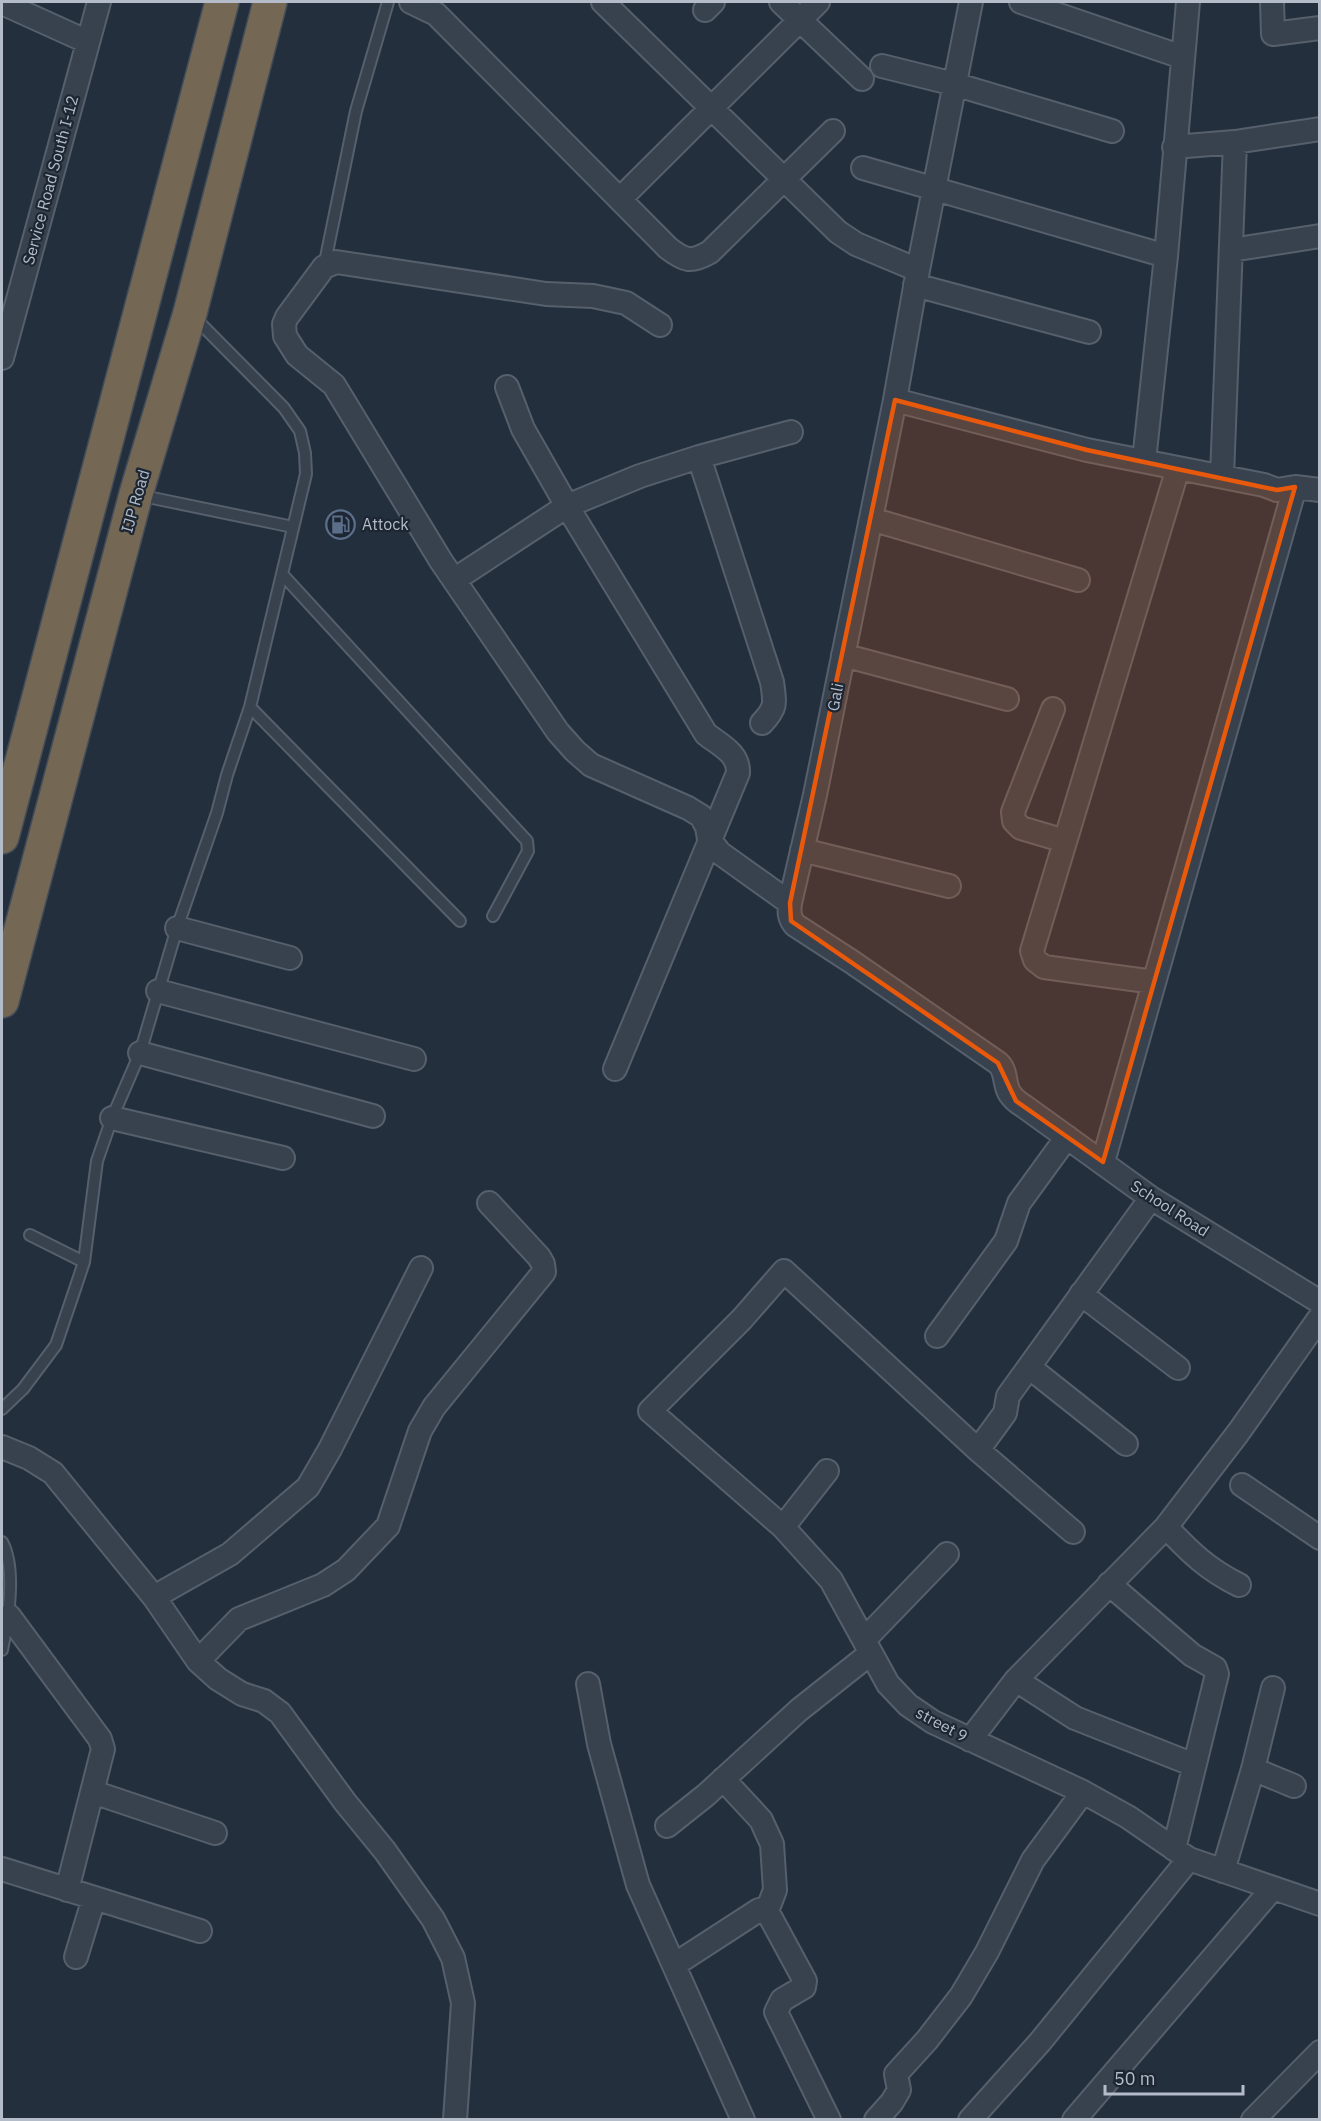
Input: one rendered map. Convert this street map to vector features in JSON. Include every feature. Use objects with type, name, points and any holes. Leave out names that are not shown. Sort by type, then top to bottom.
[{"type":"highway","points":[[2,837],[222,2]]},
{"type":"highway","name":"IJP Road","points":[[2,1001],[136,494],[190,313],[270,2]]},
{"type":"street","name":"Service Road South I-12","points":[[2,358],[99,2]]},
{"type":"street","points":[[411,2],[436,14],[668,248],[682,259],[697,259],[710,252],[833,131]]},
{"type":"street","points":[[603,2],[838,232],[917,278],[1089,332]]},
{"type":"street","points":[[781,2],[862,79]]},
{"type":"street","points":[[620,199],[818,2]]},
{"type":"street","name":"Gali","points":[[790,903],[895,400],[971,2]]},
{"type":"street","points":[[1021,2],[1182,57]]},
{"type":"street","points":[[1144,461],[1166,256],[1188,2]]},
{"type":"street","points":[[1272,2],[1273,34],[1320,28]]},
{"type":"street","points":[[2,3],[88,42]]},
{"type":"street","points":[[882,66],[954,84],[1112,131]]},
{"type":"street","points":[[1174,147],[1235,142],[1320,129]]},
{"type":"street","points":[[1222,476],[1235,142]]},
{"type":"street","points":[[863,168],[935,187],[1166,256]]},
{"type":"street","points":[[1231,250],[1320,236]]},
{"type":"street","points":[[660,325],[626,303],[593,296],[546,294],[336,262],[324,267],[284,324],[285,336],[297,355],[334,385],[454,580],[558,732],[591,765],[701,816],[707,827],[709,839],[720,853],[790,903]]},
{"type":"street","points":[[507,387],[523,429],[567,506],[706,734],[734,756],[738,765],[738,773],[615,1069]]},
{"type":"street","points":[[895,400],[1087,450],[1264,484],[1277,490],[1295,487],[1320,490]]},
{"type":"street","points":[[454,580],[567,506],[640,476],[791,432]]},
{"type":"street","points":[[699,457],[772,682],[774,699],[772,711],[762,723]]},
{"type":"street","points":[[1154,982],[1044,966],[1035,960],[1032,951],[1178,468]]},
{"type":"street","points":[[1103,1162],[1295,487]]},
{"type":"street","points":[[871,519],[1078,580]]},
{"type":"street","points":[[843,655],[1006,699]]},
{"type":"street","points":[[1053,709],[1013,812],[1014,821],[1021,828],[1065,841]]},
{"type":"street","points":[[802,850],[949,886]]},
{"type":"street","name":"School Road","points":[[790,903],[789,914],[795,925],[1003,1067],[1009,1091],[1016,1101],[1151,1198],[1320,1302]]},
{"type":"street","points":[[177,928],[290,958]]},
{"type":"street","points":[[158,991],[414,1059]]},
{"type":"street","points":[[140,1053],[373,1116]]},
{"type":"street","points":[[112,1118],[283,1158]]},
{"type":"street","points":[[937,1336],[1006,1241],[1019,1203],[1067,1137]]},
{"type":"street","points":[[1073,1532],[978,1450],[1005,1413],[1008,1396],[1151,1198]]},
{"type":"street","points":[[198,1661],[239,1619],[323,1585],[346,1570],[388,1526],[420,1431],[434,1407],[544,1272],[539,1257],[489,1203]]},
{"type":"street","points":[[154,1597],[230,1554],[308,1487],[330,1449],[421,1268]]},
{"type":"street","name":"street 9","points":[[978,1450],[784,1271],[742,1319],[650,1412],[783,1527],[831,1580],[888,1684],[908,1705],[933,1722],[1083,1792],[1128,1817],[1181,1854],[1273,1888],[1317,1897]]},
{"type":"street","points":[[1082,1294],[1178,1368]]},
{"type":"street","points":[[970,1740],[1016,1680],[1167,1527],[1238,1433],[1320,1317]]},
{"type":"street","points":[[1029,1367],[1126,1444]]},
{"type":"street","points":[[2,1447],[29,1458],[53,1473],[154,1597],[198,1661],[218,1679],[242,1694],[264,1701],[280,1713],[345,1802],[385,1851],[433,1919],[453,1958],[463,2003],[455,2120]]},
{"type":"street","points":[[783,1527],[827,1471]]},
{"type":"street","points":[[1242,1485],[1320,1538]]},
{"type":"street","points":[[1167,1527],[1197,1559],[1216,1573],[1239,1585]]},
{"type":"street","points":[[667,1826],[723,1779],[868,1646],[947,1554]]},
{"type":"street","points":[[970,2120],[1040,2042],[1181,1854],[1194,1765],[1217,1674],[1215,1668],[1192,1655],[1109,1584]]},
{"type":"street","points":[[9,1616],[100,1739],[103,1749],[67,1890]]},
{"type":"street","points":[[1016,1680],[1075,1718],[1194,1765]]},
{"type":"street","points":[[588,1683],[599,1744],[638,1885],[743,2120]]},
{"type":"street","points":[[1223,1871],[1253,1769],[1273,1688]]},
{"type":"street","points":[[1253,1769],[1294,1786]]},
{"type":"street","points":[[723,1779],[761,1820],[772,1844],[776,1890],[767,1911]]},
{"type":"street","points":[[93,1792],[215,1833]]},
{"type":"street","points":[[876,2120],[899,2090],[896,2074],[927,2040],[961,1996],[987,1953],[1033,1860],[1083,1792]]},
{"type":"street","points":[[2,1869],[200,1931]]},
{"type":"street","points":[[1074,2120],[1273,1888]]},
{"type":"street","points":[[76,1957],[94,1898]]},
{"type":"street","points":[[674,1965],[759,1910],[767,1911]]},
{"type":"street","points":[[767,1911],[805,1982],[804,1987],[782,2000],[776,2012],[829,2120]]},
{"type":"street","points":[[1253,2120],[1320,2052]]},
{"type":"lane","points":[[324,267],[356,111],[388,2]]},
{"type":"lane","points":[[2,1409],[23,1389],[56,1345],[84,1262],[97,1161],[112,1118],[140,1053],[177,928],[217,813],[250,707],[306,474],[305,453],[300,431],[284,408],[190,313]]},
{"type":"lane","points":[[136,494],[293,527]]},
{"type":"lane","points":[[282,574],[527,841],[528,851],[493,916]]},
{"type":"lane","points":[[250,707],[460,921]]},
{"type":"lane","points":[[30,1235],[84,1262]]},
{"type":"lane","points":[[2,1542],[9,1577],[9,1616],[2,1650]]},
{"type":"highlighted area","points":[[895,400],[1087,450],[1277,490],[1295,487],[1103,1162],[1016,1101],[998,1063],[791,921],[790,903]]},
{"type":"place","name":"Attock","points":[[341,524]]}]
